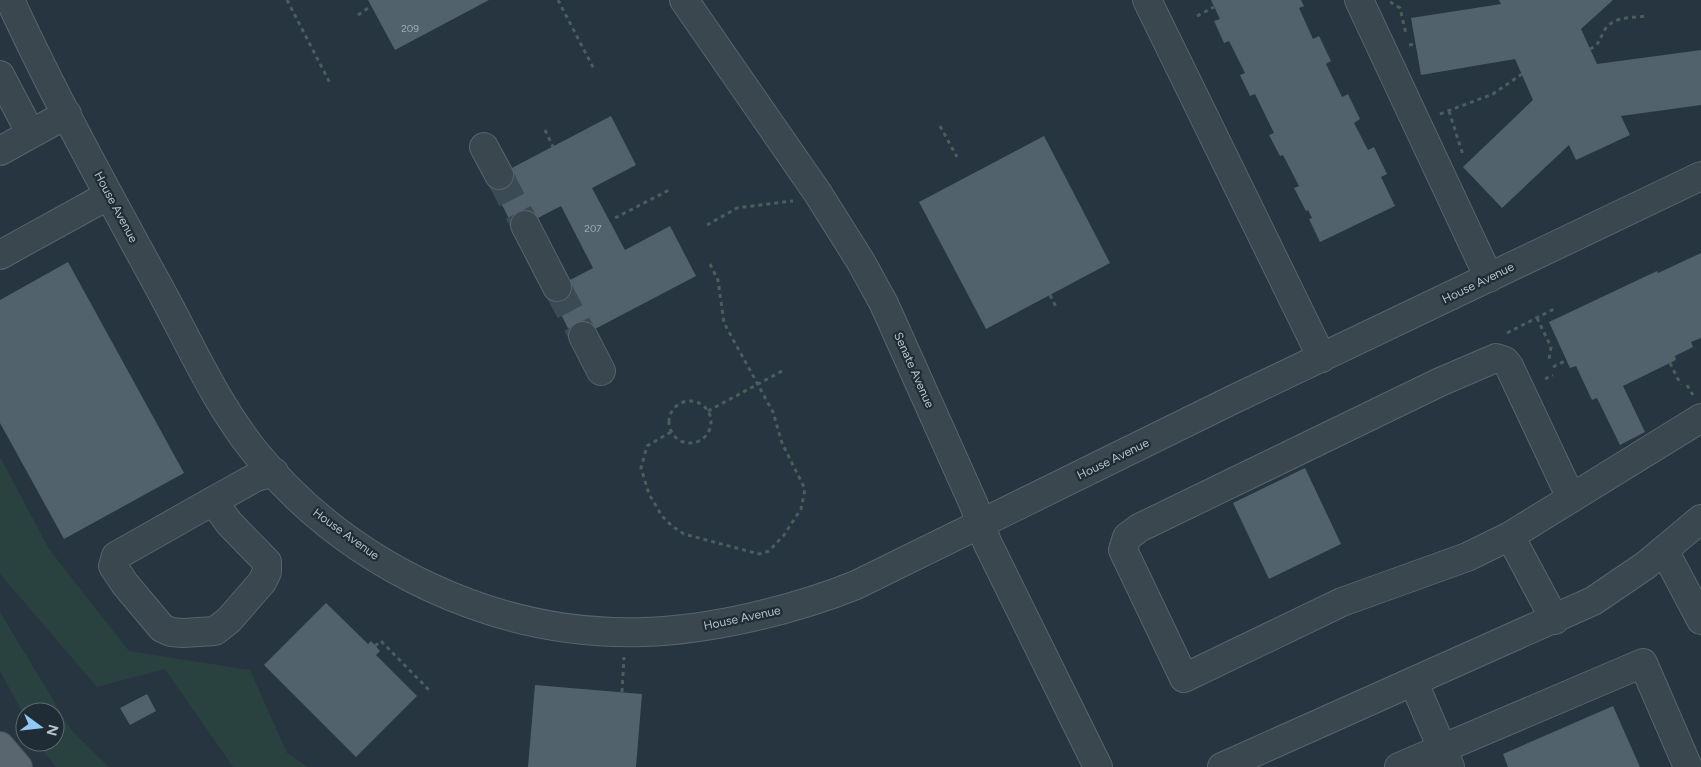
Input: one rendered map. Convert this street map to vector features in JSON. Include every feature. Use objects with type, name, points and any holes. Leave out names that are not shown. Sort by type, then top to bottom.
[{"type":"main road","points":[[0,746],[18,767]]},
{"type":"street","name":"House Avenue","points":[[10,0],[109,195],[225,410],[255,451],[274,472],[321,519],[371,555],[414,580],[457,599],[509,616],[593,631],[643,632],[685,629],[816,601],[856,585],[980,523],[1701,176]]},
{"type":"street","name":"Senate Avenue","points":[[684,0],[819,194],[866,270],[884,304],[987,542],[1098,767]]},
{"type":"street","points":[[1146,0],[1322,358]]},
{"type":"street","points":[[1359,0],[1489,278]]},
{"type":"street","points":[[0,75],[31,134]]},
{"type":"street","points":[[0,151],[67,114]]},
{"type":"street","points":[[484,147],[499,175]]},
{"type":"street","points":[[0,255],[109,195]]},
{"type":"street","points":[[525,225],[557,287]]},
{"type":"street","points":[[583,336],[601,371]]},
{"type":"street","points":[[1571,498],[1509,366],[1506,361],[1496,358],[1440,382],[1139,528],[1127,537],[1123,550],[1124,558],[1184,678],[1342,602],[1467,557],[1510,536],[1701,418]]},
{"type":"street","points":[[213,501],[229,523],[267,562],[266,572],[262,582],[229,620],[215,631],[171,632],[162,628],[124,584],[113,566],[116,556],[213,501],[256,478],[274,472]]},
{"type":"street","points":[[1222,767],[1555,620],[1593,601],[1664,550],[1701,519]]},
{"type":"street","points":[[1510,536],[1555,620]]},
{"type":"street","points":[[1664,550],[1701,620]]},
{"type":"street","points":[[1399,767],[1446,758],[1642,663],[1688,767]]},
{"type":"street","points":[[1414,682],[1446,758]]},
{"type":"path","points":[[287,0],[330,83]]},
{"type":"path","points":[[558,0],[595,70]]},
{"type":"path","points":[[1387,0],[1400,8],[1409,45],[1416,44]]},
{"type":"path","points":[[358,14],[371,6]]},
{"type":"path","points":[[1196,16],[1214,7]]},
{"type":"path","points":[[1590,49],[1601,41],[1604,32],[1614,21],[1647,16]]},
{"type":"path","points":[[1435,116],[1493,94],[1522,74]]},
{"type":"path","points":[[1449,111],[1466,164]]},
{"type":"path","points":[[940,126],[957,157]]},
{"type":"path","points":[[545,130],[554,146]]},
{"type":"path","points":[[615,218],[671,189]]},
{"type":"path","points":[[707,225],[738,208],[798,201]]},
{"type":"path","points":[[670,432],[647,446],[641,468],[649,494],[662,516],[672,526],[692,537],[758,554],[769,551],[784,535],[801,509],[806,494],[805,489],[782,443],[773,412],[724,323],[718,280],[710,264]]},
{"type":"path","points":[[1050,295],[1056,307]]},
{"type":"path","points":[[1506,334],[1554,309]]},
{"type":"path","points":[[1537,318],[1550,347],[1549,359]]},
{"type":"path","points":[[1553,367],[1567,360]]},
{"type":"path","points":[[1670,364],[1681,384]]},
{"type":"path","points":[[708,411],[784,370]]},
{"type":"path","points":[[696,401],[708,411],[711,422],[710,429],[701,440],[688,443],[681,442],[670,432],[668,425],[671,411],[681,402],[696,401]]},
{"type":"path","points":[[376,646],[381,641],[429,690]]},
{"type":"path","points":[[622,692],[625,649]]},
{"type":"green space","points":[[0,457],[49,549],[129,651],[250,670],[287,753],[308,767],[233,767],[165,669],[97,687],[0,574]]},
{"type":"green space","points":[[0,612],[54,702],[17,702],[0,671]]},
{"type":"green space","points":[[65,719],[72,731],[109,767],[56,767],[44,752],[65,752]]},
{"type":"building","points":[[368,0],[489,0],[395,50]]},
{"type":"building","points":[[1211,0],[1301,0],[1304,6],[1299,8],[1313,39],[1319,36],[1331,61],[1326,64],[1342,97],[1348,94],[1360,119],[1354,123],[1368,150],[1374,147],[1387,174],[1381,177],[1395,206],[1320,242],[1309,219],[1312,218],[1308,210],[1306,211],[1294,188],[1299,186],[1283,155],[1280,156],[1269,135],[1274,133],[1255,94],[1250,96],[1240,75],[1245,73],[1229,41],[1224,43],[1214,21],[1220,19]]},
{"type":"building","points":[[1499,0],[1613,0],[1581,29],[1597,64],[1701,50],[1701,105],[1621,116],[1630,135],[1576,160],[1569,145],[1502,208],[1463,167],[1533,100],[1515,59],[1421,75],[1411,18],[1501,4]]},
{"type":"building","points":[[611,116],[636,165],[592,188],[625,250],[670,226],[696,276],[574,340],[549,291],[593,268],[561,206],[515,230],[489,180]]},
{"type":"building","points":[[1044,136],[1110,263],[986,329],[919,202]]},
{"type":"building","points":[[1701,253],[1701,338],[1691,342],[1693,347],[1675,356],[1676,360],[1623,386],[1645,432],[1620,445],[1597,398],[1592,400],[1576,366],[1570,368],[1549,322],[1657,271],[1658,273]]},
{"type":"building","points":[[68,262],[184,473],[64,539],[0,423],[0,300]]},
{"type":"building","points":[[1305,468],[1341,544],[1269,579],[1233,503]]},
{"type":"building","points":[[326,603],[368,644],[371,641],[380,651],[376,655],[417,696],[356,757],[264,665]]},
{"type":"building","points":[[535,685],[642,694],[636,767],[528,767]]},
{"type":"building","points":[[147,694],[156,711],[130,725],[120,708]]},
{"type":"building","points":[[1613,706],[1640,767],[1508,767],[1503,754]]},
{"type":"tunnel","points":[[499,175],[525,225]]},
{"type":"tunnel","points":[[557,287],[583,336]]}]
